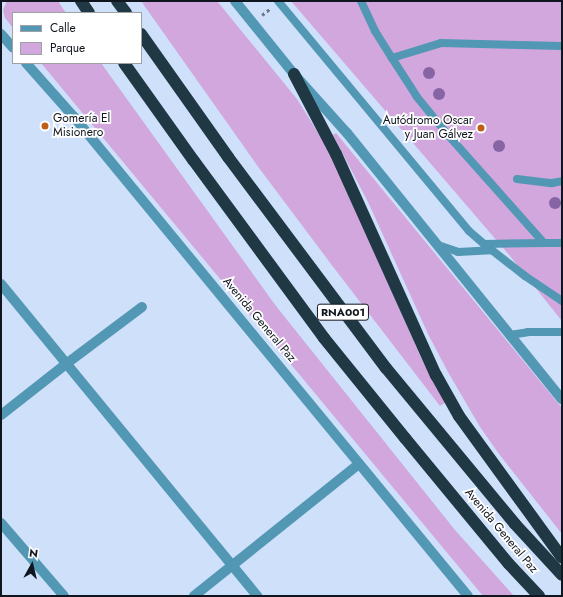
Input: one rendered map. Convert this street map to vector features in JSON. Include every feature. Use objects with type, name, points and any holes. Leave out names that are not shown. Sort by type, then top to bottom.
[{"type":"highway","points":[[81,1],[88,12]]},
{"type":"highway","points":[[117,1],[125,12]]},
{"type":"highway","name":"Avenida General Paz","points":[[142,35],[228,157],[386,368],[510,518],[562,575]]},
{"type":"highway","name":"Avenida General Paz","points":[[125,64],[324,338],[509,564],[539,596]]},
{"type":"highway","points":[[294,74],[336,154],[436,376],[459,416],[562,558]]},
{"type":"street","points":[[235,1],[294,74],[347,133],[562,399]]},
{"type":"street","points":[[1,34],[12,47]]},
{"type":"street","name":"Avenida General Paz","points":[[27,64],[79,123],[468,596]]},
{"type":"street","points":[[1,284],[257,596]]},
{"type":"street","points":[[1,415],[142,307]]},
{"type":"street","points":[[194,596],[359,464]]},
{"type":"street","points":[[1,523],[64,596]]},
{"type":"lane","points":[[278,1],[469,231],[491,250],[562,301]]},
{"type":"lane","points":[[361,1],[375,31],[418,97],[448,136],[544,244]]},
{"type":"lane","points":[[392,58],[441,43],[562,46]]},
{"type":"lane","points":[[516,179],[552,183],[562,181]]},
{"type":"lane","points":[[484,244],[562,243]]},
{"type":"lane","points":[[438,246],[458,252],[491,250]]},
{"type":"lane","points":[[510,335],[528,332],[562,332]]},
{"type":"path","points":[[258,11],[262,16],[273,7],[269,1]]},
{"type":"green space","points":[[7,1],[58,1],[65,12],[12,12],[12,27],[5,18],[3,10]]},
{"type":"green space","points":[[141,1],[217,1],[297,99],[332,155],[422,360],[446,402],[440,406],[334,268],[259,168]]},
{"type":"green space","name":"Autódromo Oscar y Juan Gálvez","points":[[291,1],[562,1],[562,321],[510,256]]},
{"type":"green space","points":[[42,64],[102,64],[276,306],[455,530],[514,596],[483,596]]},
{"type":"green space","points":[[336,133],[562,408],[562,534],[499,454],[480,427],[448,372],[429,336],[368,202],[333,135]]},
{"type":"place","name":"Gomería El Misionero","points":[[45,126]]},
{"type":"place","name":"Autódromo Oscar y Juan Gálvez","points":[[481,128]]}]
